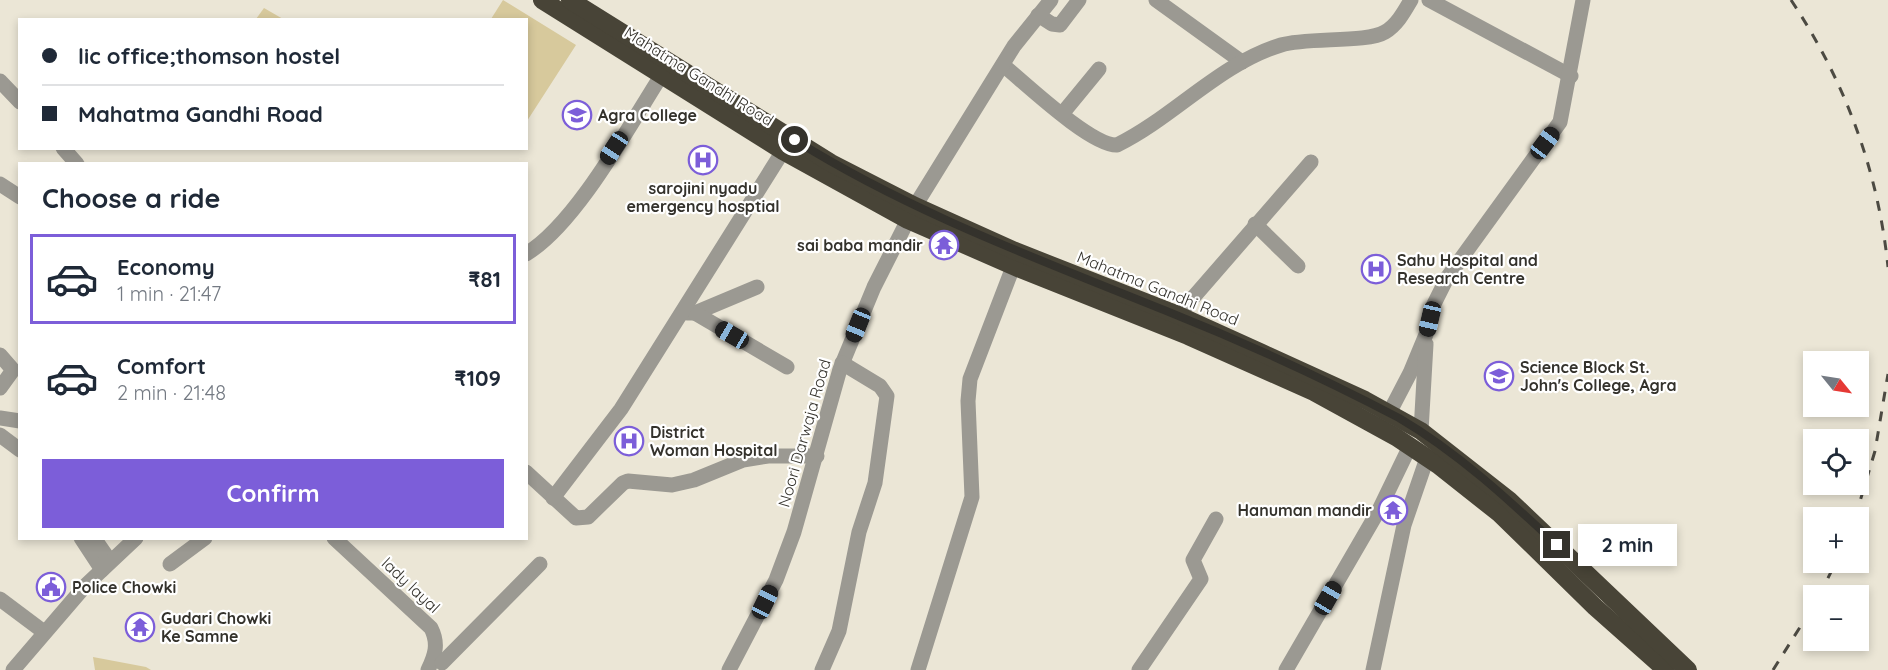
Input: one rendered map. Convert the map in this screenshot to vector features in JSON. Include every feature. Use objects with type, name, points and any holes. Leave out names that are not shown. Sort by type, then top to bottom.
[{"type":"highway","name":"Mahatma Gandhi Road","points":[[542,0],[783,151],[912,213],[1013,267],[1188,336],[1314,392],[1410,446],[1500,514],[1595,607],[1665,670]]},
{"type":"highway","name":"Mahatma Gandhi Road","points":[[570,0],[912,213],[1178,315],[1389,413],[1421,431],[1509,500],[1686,668]]},
{"type":"street","name":"Noori Darwaja Road","points":[[729,670],[776,580],[794,532],[842,363],[874,287],[912,213],[1014,46],[1051,0]]},
{"type":"street","points":[[1038,15],[1052,24],[1060,25],[1079,0]]},
{"type":"street","points":[[1156,0],[1242,62]]},
{"type":"street","points":[[1003,65],[1062,114],[1104,144],[1117,145],[1242,62],[1280,45],[1302,40],[1384,33],[1395,24],[1411,0]]},
{"type":"street","points":[[1429,0],[1570,76]]},
{"type":"street","points":[[1421,431],[1427,332],[1433,306],[1447,278],[1560,122],[1583,0]]},
{"type":"street","points":[[1062,114],[1098,69]]},
{"type":"street","points":[[528,252],[552,233],[579,201],[661,76]]},
{"type":"street","points":[[0,81],[18,100]]},
{"type":"street","points":[[65,150],[75,162]]},
{"type":"street","points":[[553,498],[621,409],[658,348],[689,313],[783,151]]},
{"type":"street","points":[[1178,315],[1311,162]]},
{"type":"street","points":[[0,184],[18,196]]},
{"type":"street","points":[[1255,225],[1298,266]]},
{"type":"street","points":[[918,670],[972,497],[968,401],[970,379],[1013,267]]},
{"type":"street","points":[[689,313],[757,287]]},
{"type":"street","points":[[689,313],[787,367]]},
{"type":"street","points":[[1381,429],[1402,390],[1427,332]]},
{"type":"street","points":[[0,355],[13,370],[0,388]]},
{"type":"street","points":[[822,670],[839,631],[859,532],[875,483],[887,396],[885,389],[842,363]]},
{"type":"street","points":[[0,419],[18,421]]},
{"type":"street","points":[[0,435],[18,448]]},
{"type":"street","points":[[1286,670],[1389,489],[1410,446]]},
{"type":"street","points":[[528,474],[576,518],[582,519],[588,517],[623,483],[628,481],[672,485],[694,480],[743,460],[768,456],[817,456]]},
{"type":"street","points":[[1373,670],[1404,525],[1427,458]]},
{"type":"street","points":[[1389,489],[1413,497]]},
{"type":"street","points":[[1139,670],[1201,579],[1193,560],[1216,519]]},
{"type":"street","points":[[83,540],[106,566]]},
{"type":"street","points":[[95,540],[106,566]]},
{"type":"street","points":[[13,670],[44,632],[134,540]]},
{"type":"street","points":[[170,564],[202,540]]},
{"type":"street","name":"lady layal","points":[[336,540],[431,628],[436,638],[438,665]]},
{"type":"street","points":[[438,665],[540,564]]},
{"type":"street","points":[[0,600],[44,632]]},
{"type":"shaded area","points":[[503,0],[576,45],[528,119],[528,18],[492,18]]},
{"type":"shaded area","points":[[264,8],[281,18],[257,18]]},
{"type":"shaded area","points":[[93,657],[146,667],[151,670],[95,670]]},
{"type":"railway","points":[[1791,0],[1828,62],[1856,128],[1876,196],[1888,267]]},
{"type":"railway","points":[[1858,507],[1875,451],[1888,374]]},
{"type":"railway","points":[[1824,585],[1830,573]]},
{"type":"railway","points":[[1773,670],[1803,622]]},
{"type":"place","name":"Agra College","points":[[577,115]]},
{"type":"place","name":"sarojini nyadu emergency hosptial","points":[[703,160]]},
{"type":"place","name":"sai baba mandir","points":[[944,245]]},
{"type":"place","name":"Sahu Hospital and Research Centre","points":[[1376,269]]},
{"type":"place","name":"Science Block St. John's College, Agra","points":[[1499,376]]},
{"type":"place","name":"District Woman Hospital","points":[[629,441]]},
{"type":"place","name":"Hanuman mandir","points":[[1393,510]]},
{"type":"place","name":"Police Chowki","points":[[51,587]]},
{"type":"place","name":"Gudari Chowki Ke Samne","points":[[140,627]]},
{"type":"route","points":[[795,140],[831,163],[915,206],[1015,251],[1199,325],[1365,400],[1399,418],[1421,431],[1509,500],[1557,545]]}]
